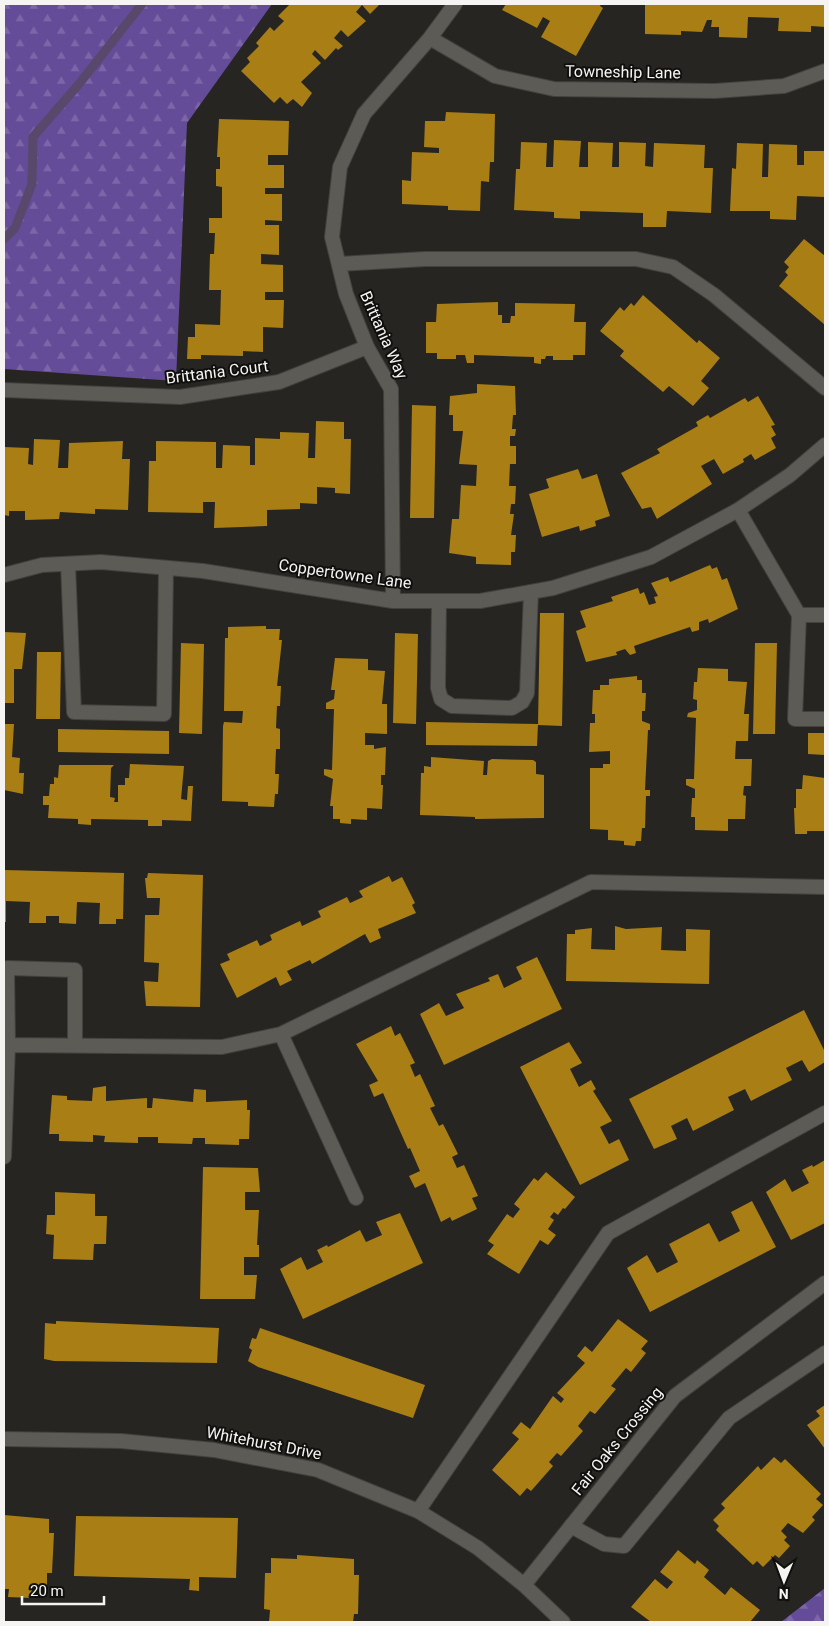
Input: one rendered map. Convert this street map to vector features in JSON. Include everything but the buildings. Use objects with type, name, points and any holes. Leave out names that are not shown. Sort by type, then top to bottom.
[{"type":"street","name":"Brittania Way","points":[[393,601],[391,389],[367,347],[346,294],[332,237],[340,167],[364,114],[430,38],[455,4]]},
{"type":"street","name":"Towneship Lane","points":[[430,38],[495,76],[554,89],[724,90],[784,86],[825,71]]},
{"type":"street","points":[[339,264],[425,260],[636,260],[673,267],[714,295],[825,388]]},
{"type":"street","name":"Brittania Court","points":[[4,390],[180,397],[279,382],[367,347]]},
{"type":"street","name":"Coppertowne Lane","points":[[4,575],[42,565],[101,562],[203,571],[393,601],[480,601],[553,588],[651,557],[738,510],[790,476],[825,445]]},
{"type":"street","points":[[738,510],[799,615],[795,719],[825,719]]},
{"type":"street","points":[[68,564],[74,712],[164,714],[166,568]]},
{"type":"street","points":[[439,601],[438,688],[441,699],[452,706],[512,708],[522,702],[527,693],[530,592]]},
{"type":"street","points":[[799,615],[825,615]]},
{"type":"street","points":[[8,1045],[222,1046],[281,1034],[591,882],[825,887]]},
{"type":"street","points":[[4,1157],[8,1045],[7,968],[75,970],[75,1045]]},
{"type":"street","points":[[281,1034],[356,1198]]},
{"type":"street","points":[[418,1512],[608,1233],[825,1113]]},
{"type":"street","name":"Fair Oaks Crossing","points":[[524,1585],[675,1396],[825,1283]]},
{"type":"street","points":[[571,1526],[604,1544],[624,1546],[729,1418],[825,1354]]},
{"type":"street","name":"Whitehurst Drive","points":[[4,1438],[121,1441],[214,1450],[318,1470],[418,1512],[478,1548],[524,1585],[563,1622]]},
{"type":"green space","points":[[4,4],[272,4],[187,123],[176,381],[4,369]]},
{"type":"green space","points":[[825,1588],[825,1622],[781,1622]]},
{"type":"waterway","points":[[4,239],[15,228],[32,184],[33,137],[79,84],[142,4]]}]
